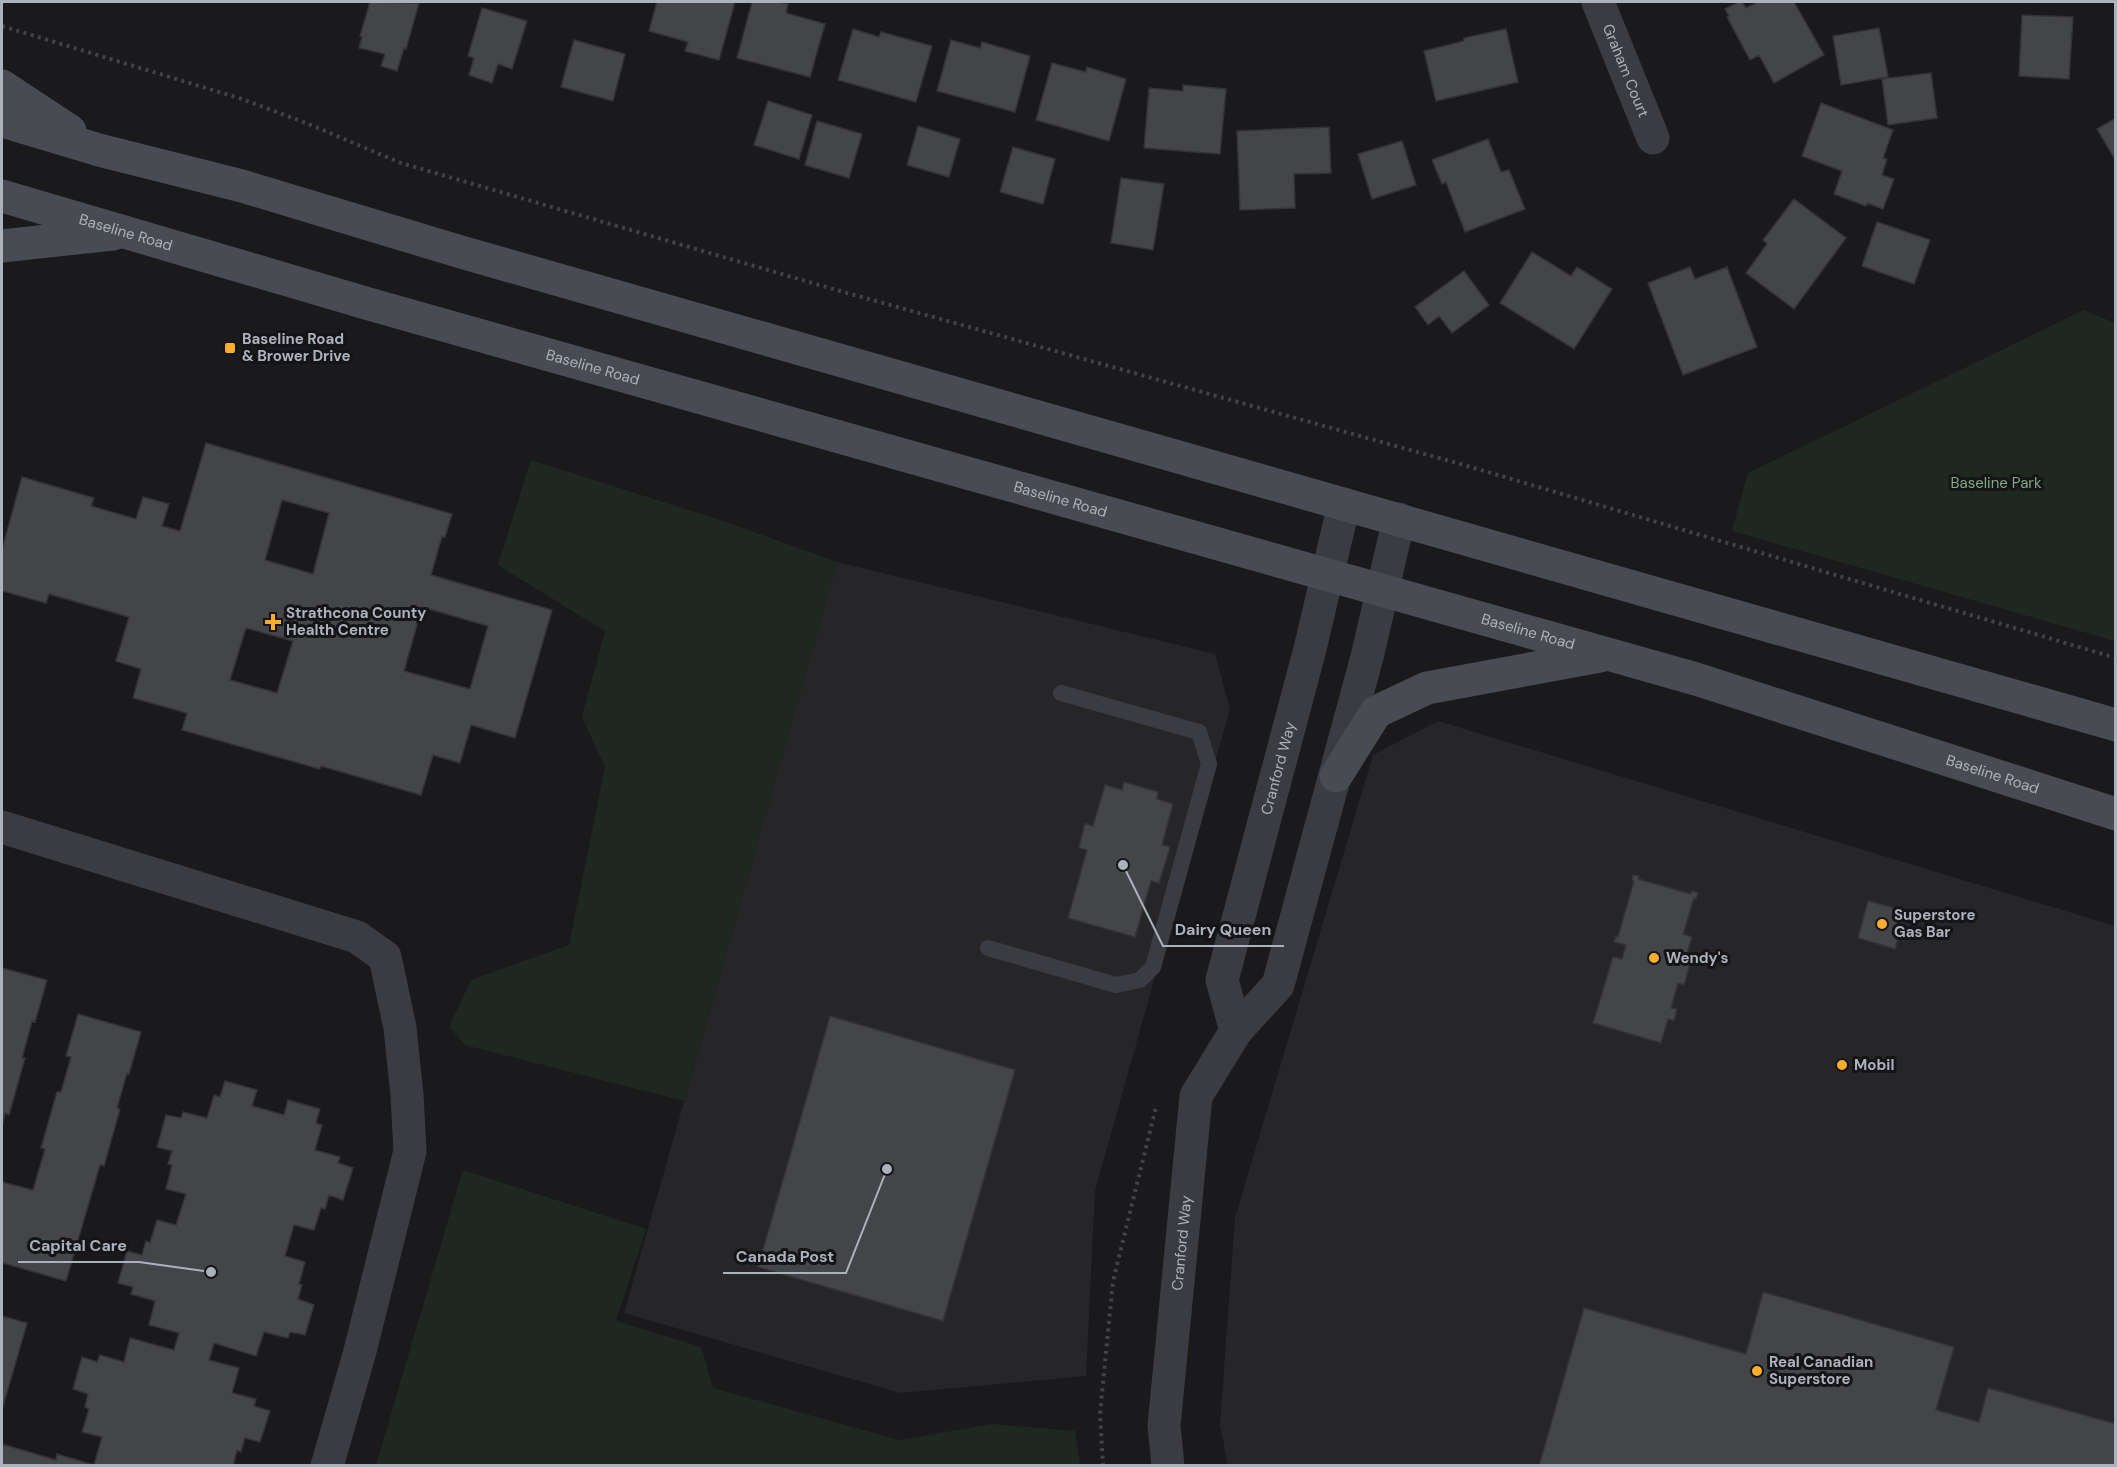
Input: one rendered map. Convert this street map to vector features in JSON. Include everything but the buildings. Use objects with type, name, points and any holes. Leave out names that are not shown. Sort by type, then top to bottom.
[{"type":"main road","points":[[2,86],[99,150]]},
{"type":"main road","points":[[2,121],[99,150],[242,186],[461,252],[2115,725]]},
{"type":"main road","name":"Baseline Road","points":[[2,196],[380,307],[1696,680],[2115,814]]},
{"type":"main road","points":[[2,246],[130,232]]},
{"type":"main road","points":[[1336,776],[1376,712],[1427,688],[1605,655]]},
{"type":"street","name":"Graham Court","points":[[1598,2],[1653,138]]},
{"type":"street","name":"Cranford Way","points":[[1236,1031],[1222,980],[1310,649],[1344,504]]},
{"type":"street","name":"Cranford Way","points":[[1168,1466],[1164,1426],[1196,1096],[1236,1031],[1278,986],[1367,657],[1399,519]]},
{"type":"street","points":[[2,826],[357,937],[385,957],[400,1028],[410,1151],[359,1355],[327,1466]]},
{"type":"lane","points":[[988,948],[1116,985],[1140,980],[1153,967],[1209,764],[1199,732],[1062,693]]},
{"type":"path","points":[[2,26],[242,99],[401,163],[840,291],[1464,465],[2115,658]]},
{"type":"path","points":[[1103,1466],[1100,1414],[1113,1281],[1156,1107]]},
{"type":"shaded area","points":[[837,562],[1215,654],[1230,709],[1095,1191],[1086,1376],[900,1393],[624,1313]]},
{"type":"shaded area","points":[[1438,721],[2115,926],[2115,1465],[1228,1466],[1220,1424],[1235,1218],[1373,755]]},
{"type":"green space","name":"Baseline Park","points":[[2084,310],[2115,323],[2115,641],[1732,531],[1748,473]]},
{"type":"green space","points":[[531,460],[720,520],[837,562],[684,1101],[465,1045],[449,1027],[471,980],[569,945],[605,767],[582,717],[605,631],[498,565]]},
{"type":"green space","points":[[463,1170],[646,1229],[616,1321],[701,1347],[713,1388],[899,1440],[992,1424],[1075,1431],[1080,1465],[376,1465]]},
{"type":"place","name":"Baseline Road & Brower Drive","points":[[230,348]]},
{"type":"place","name":"Strathcona County Health Centre","points":[[273,622]]},
{"type":"place","name":"Dairy Queen","points":[[1123,865]]},
{"type":"place","name":"Superstore Gas Bar","points":[[1882,924]]},
{"type":"place","name":"Wendy's","points":[[1654,958]]},
{"type":"place","name":"Mobil","points":[[1842,1065]]},
{"type":"place","name":"Canada Post","points":[[887,1169]]},
{"type":"place","name":"Capital Care","points":[[211,1272]]},
{"type":"place","name":"Real Canadian Superstore","points":[[1757,1371]]}]
